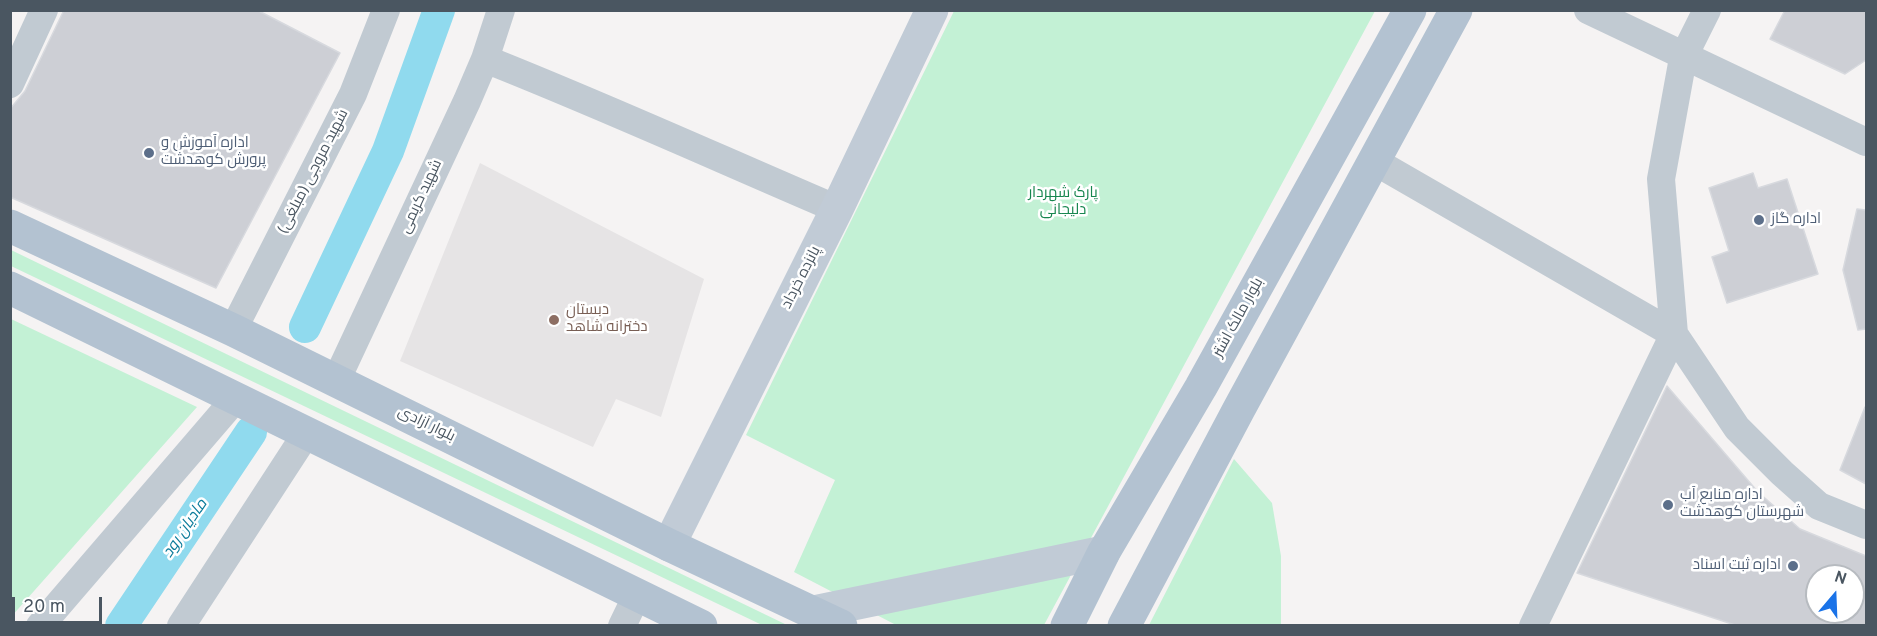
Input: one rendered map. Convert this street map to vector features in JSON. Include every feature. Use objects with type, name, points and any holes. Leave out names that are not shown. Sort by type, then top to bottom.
[{"type":"main road","name":"بلوار مالک اشتر","points":[[1067,626],[1104,552],[1201,387],[1410,10]]},
{"type":"main road","points":[[1124,626],[1456,10]]},
{"type":"main road","name":"بلوار آزادی","points":[[10,226],[233,330],[669,545],[827,619]]},
{"type":"main road","points":[[10,288],[701,626]]},
{"type":"main road","points":[[1201,387],[1239,409]]},
{"type":"street","points":[[10,84],[44,10]]},
{"type":"street","name":"شهید مروجی (مبلغی)","points":[[233,330],[353,94],[386,10]]},
{"type":"street","name":"شهید کریمی","points":[[336,381],[485,59],[501,10]]},
{"type":"street","name":"پانزده خرداد","points":[[669,545],[837,209],[932,10]]},
{"type":"street","points":[[1588,10],[1683,58],[1866,142]]},
{"type":"street","points":[[1533,626],[1674,334],[1661,179],[1683,58],[1707,10]]},
{"type":"street","points":[[485,59],[588,99],[663,135],[837,209]]},
{"type":"street","points":[[1374,161],[1674,334],[1737,428],[1782,473],[1819,506],[1866,525]]},
{"type":"street","points":[[40,626],[236,398]]},
{"type":"street","points":[[181,626],[306,434]]},
{"type":"street","points":[[827,619],[1104,552]]},
{"type":"street","points":[[622,626],[637,595]]},
{"type":"shaded area","name":"دبستان دخترانه شاهد","points":[[480,163],[704,279],[661,417],[616,399],[593,447],[400,361]]},
{"type":"green space","name":"پارک شهردار دلیجانی","points":[[954,11],[1375,11],[1044,625],[896,625],[794,572],[835,480],[746,435]]},
{"type":"green space","points":[[11,250],[787,625],[762,625],[11,266]]},
{"type":"green space","points":[[11,319],[197,407],[11,617]]},
{"type":"green space","points":[[1234,459],[1272,503],[1281,556],[1281,625],[1149,625]]},
{"type":"building","name":"اداره آموزش و پرورش کوهدشت","points":[[64,10],[257,10],[340,53],[216,288],[10,197],[10,109],[25,91]]},
{"type":"building","points":[[1785,10],[1866,10],[1866,60],[1845,74],[1770,39]]},
{"type":"building","name":"اداره گاز","points":[[1753,173],[1758,188],[1787,179],[1818,274],[1727,303],[1712,257],[1729,251],[1709,188]]},
{"type":"building","points":[[1857,209],[1866,210],[1866,329],[1858,330],[1843,270]]},
{"type":"building","name":"اداره منابع آب شهرستان کوهدشت","points":[[1667,386],[1758,492],[1800,529],[1866,556],[1866,626],[1738,626],[1577,573]]},
{"type":"building","points":[[1866,407],[1866,484],[1840,470]]},
{"type":"waterway","points":[[305,327],[388,151],[439,10]]},
{"type":"waterway","name":"مادیان رود","points":[[121,626],[251,432]]},
{"type":"place","name":"اداره آموزش و پرورش کوهدشت","points":[[149,153]]},
{"type":"place","name":"اداره گاز","points":[[1759,220]]},
{"type":"place","name":"دبستان دخترانه شاهد","points":[[554,320]]},
{"type":"place","name":"اداره منابع آب شهرستان کوهدشت","points":[[1668,505]]},
{"type":"place","name":"اداره ثبت اسناد","points":[[1793,566]]}]
